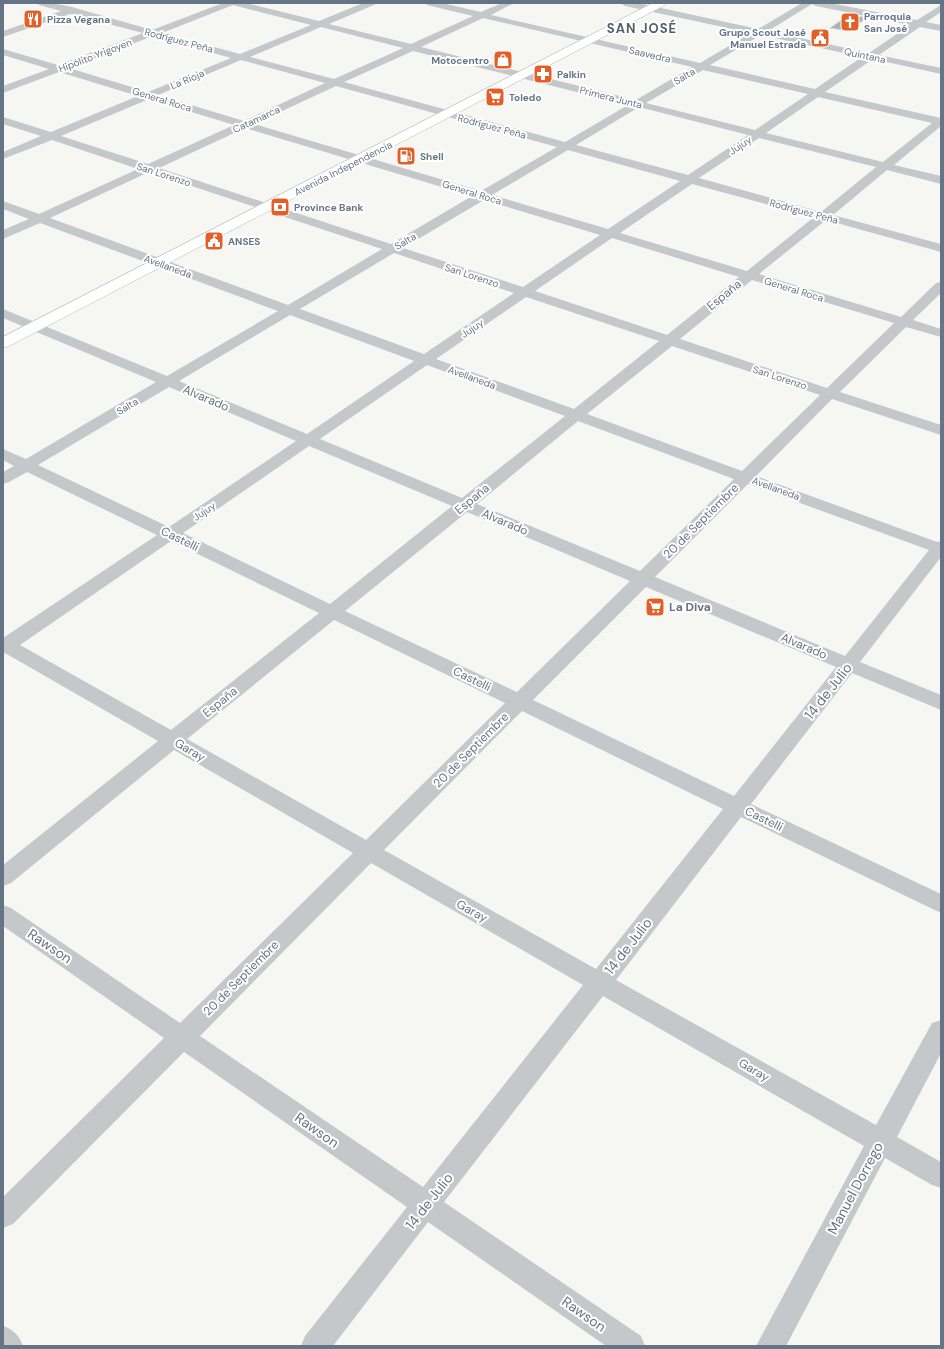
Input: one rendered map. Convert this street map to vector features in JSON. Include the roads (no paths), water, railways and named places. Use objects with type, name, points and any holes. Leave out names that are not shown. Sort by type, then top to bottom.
[{"type":"main road","name":"Avenida Independencia","points":[[3,343],[661,3]]},
{"type":"street","name":"Rodríguez Peña","points":[[42,3],[941,248]]},
{"type":"street","name":"Hipólito Yrigoyen","points":[[3,90],[231,3]]},
{"type":"street","name":"Primera Junta","points":[[235,3],[941,180]]},
{"type":"street","name":"La Rioja","points":[[3,156],[371,3]]},
{"type":"street","name":"Saavedra","points":[[430,3],[941,121]]},
{"type":"street","name":"Catamarca","points":[[3,236],[509,3]]},
{"type":"street","name":"Quintana","points":[[625,3],[941,72]]},
{"type":"street","name":"Salta","points":[[3,479],[808,3]]},
{"type":"street","points":[[816,3],[941,28]]},
{"type":"street","points":[[3,34],[85,6]]},
{"type":"street","name":"Jujuy","points":[[4,646],[941,8]]},
{"type":"street","name":"General Roca","points":[[3,52],[941,333]]},
{"type":"street","name":"San Lorenzo","points":[[3,120],[941,430]]},
{"type":"street","name":"España","points":[[3,877],[941,121]]},
{"type":"street","name":"Avellaneda","points":[[3,205],[940,548]]},
{"type":"street","name":"20 de Septiembre","points":[[3,1214],[746,477],[941,286]]},
{"type":"street","name":"Alvarado","points":[[3,313],[941,703]]},
{"type":"street","name":"Castelli","points":[[3,454],[941,904]]},
{"type":"street","name":"14 de Julio","points":[[315,1346],[940,548]]},
{"type":"street","name":"Garay","points":[[4,646],[941,1176]]},
{"type":"street","name":"Rawson","points":[[3,914],[631,1346]]},
{"type":"street","name":"Manuel Dorrego","points":[[770,1346],[941,1030]]},
{"type":"street","points":[[3,1340],[10,1346]]},
{"type":"place","name":"Pizza Vegana","points":[[33,19]]},
{"type":"place","name":"Parroquia San José","points":[[850,22]]},
{"type":"place","name":"Grupo Scout José Manuel Estrada","points":[[820,38]]},
{"type":"place","name":"Motocentro","points":[[503,60]]},
{"type":"place","name":"Palkin","points":[[543,74]]},
{"type":"place","name":"Toledo","points":[[495,97]]},
{"type":"place","name":"Shell","points":[[406,156]]},
{"type":"place","name":"Province Bank","points":[[280,207]]},
{"type":"place","name":"ANSES","points":[[214,241]]},
{"type":"place","name":"La Diva","points":[[655,607]]},
{"type":"district","name":"SAN JOSÉ","points":[[642,28]]}]
